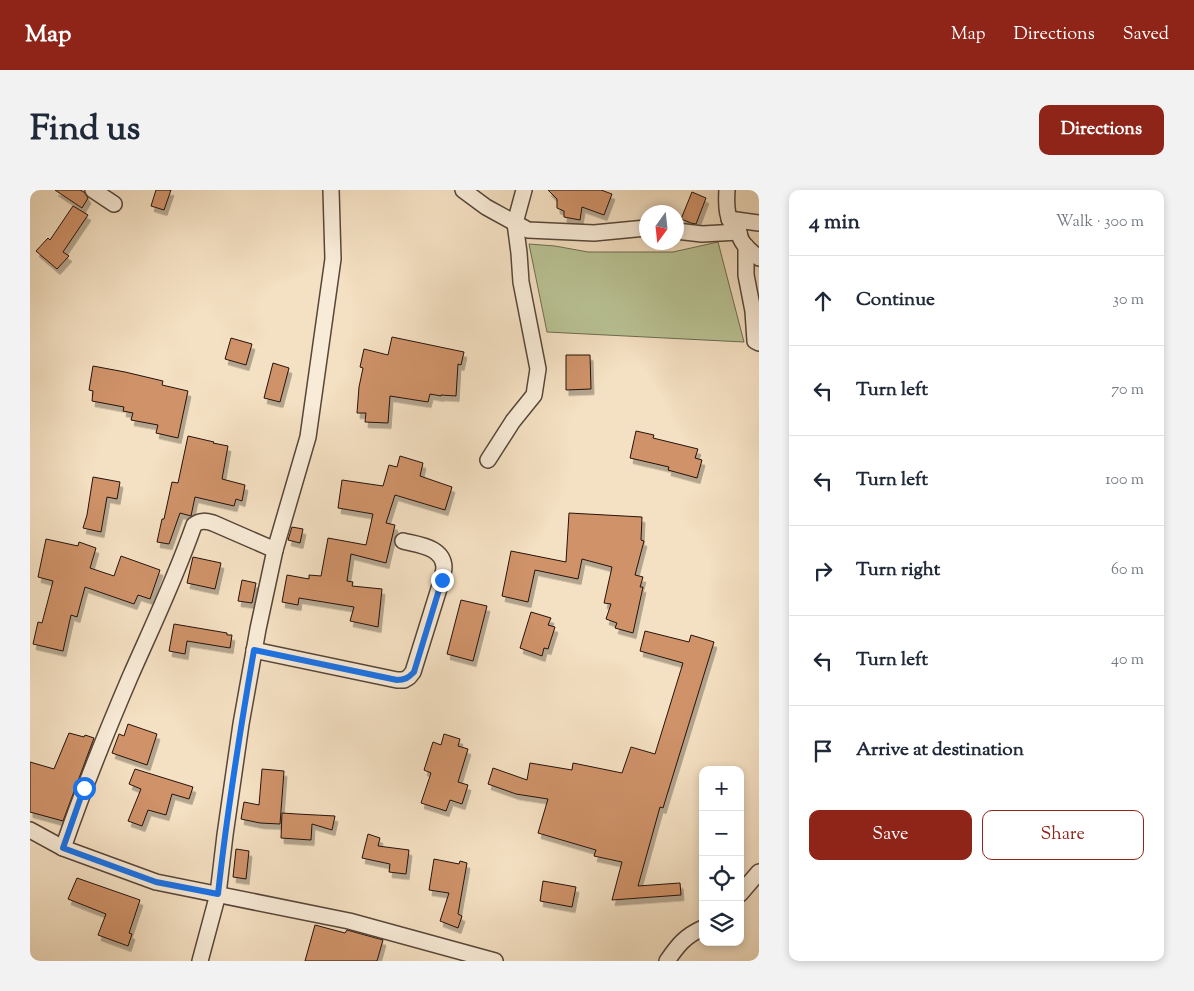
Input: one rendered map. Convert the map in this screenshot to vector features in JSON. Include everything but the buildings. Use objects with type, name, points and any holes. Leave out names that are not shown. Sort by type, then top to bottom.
[{"type":"street","points":[[93,190],[114,204]]},
{"type":"street","points":[[200,961],[218,894],[241,724],[254,650],[275,550],[308,437],[333,259],[331,190]]},
{"type":"street","points":[[463,190],[486,207],[528,230],[594,233],[639,229]]},
{"type":"street","points":[[488,460],[534,394],[538,369],[522,282],[515,223],[524,190]]},
{"type":"street","points":[[727,190],[726,198],[729,220],[739,232]]},
{"type":"street","points":[[729,220],[759,223]]},
{"type":"street","points":[[684,232],[702,234],[739,232]]},
{"type":"street","points":[[739,232],[739,238],[759,258]]},
{"type":"street","points":[[746,246],[747,283],[753,311],[755,341],[759,343]]},
{"type":"street","points":[[63,848],[84,788],[129,678],[185,551],[194,525],[197,522],[203,521],[213,523],[275,550]]},
{"type":"street","points":[[254,650],[397,680],[404,680],[409,677],[414,672],[444,568],[442,559],[436,551],[426,546],[403,541]]},
{"type":"street","points":[[30,830],[63,848],[156,882],[349,921],[495,961]]},
{"type":"street","points":[[744,889],[759,872]]},
{"type":"street","points":[[668,961],[677,945],[686,937],[699,930]]},
{"type":"green space","points":[[718,242],[744,342],[547,332],[529,244],[555,246],[588,252],[673,252]]},
{"type":"route","points":[[84,788],[63,848],[156,882],[218,894],[241,724],[254,650],[404,680],[414,672],[442,580]]}]
